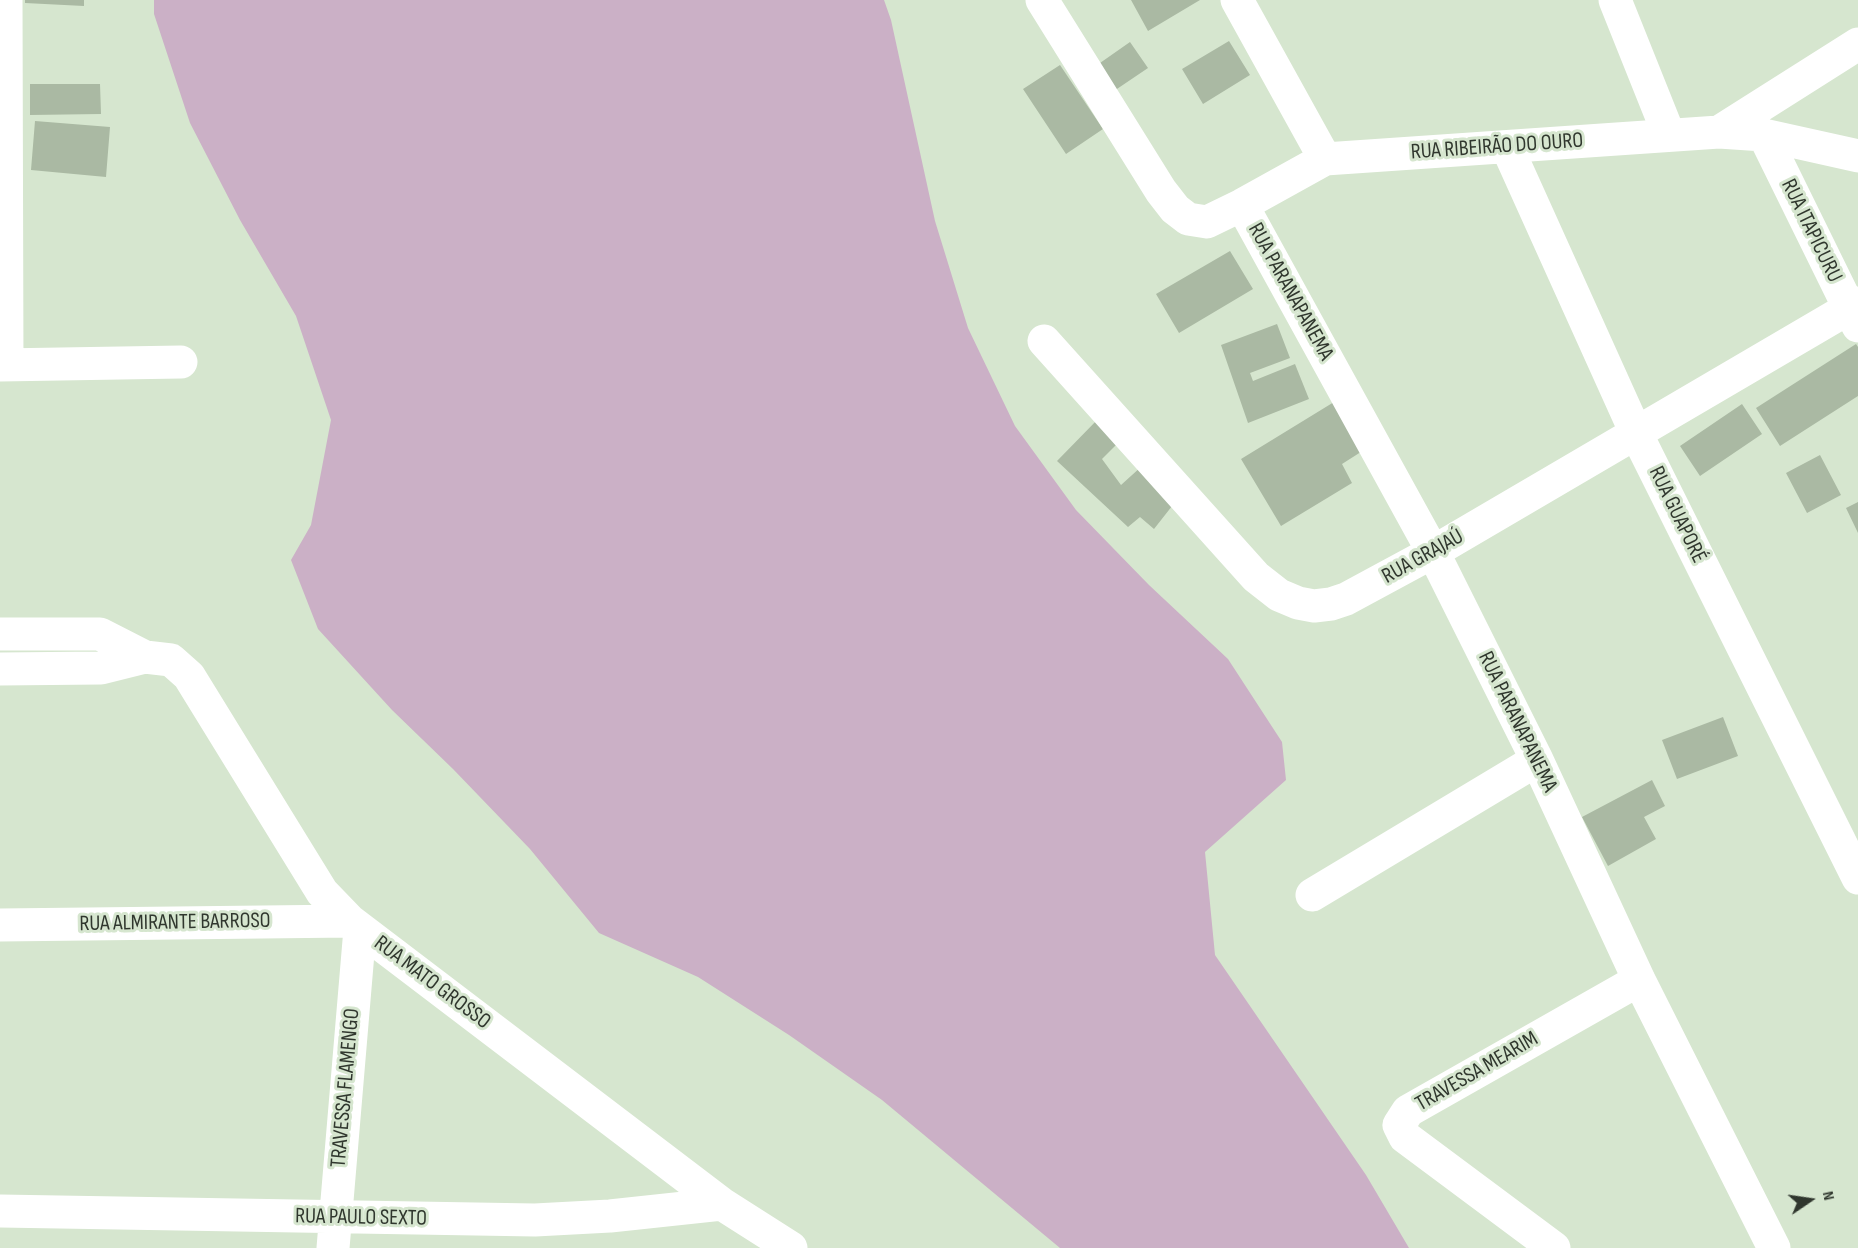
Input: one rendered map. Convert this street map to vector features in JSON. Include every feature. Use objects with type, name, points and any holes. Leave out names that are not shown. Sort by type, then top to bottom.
[{"type":"street","points":[[6,0],[3,365],[181,362]]},
{"type":"street","name":"RUA RIBEIRÃO DO OURO","points":[[1042,0],[1161,190],[1174,209],[1188,219],[1207,222],[1325,159],[1719,132],[1764,135],[1858,156]]},
{"type":"street","points":[[1237,0],[1325,159]]},
{"type":"street","points":[[1615,0],[1669,135]]},
{"type":"street","points":[[1719,132],[1858,45]]},
{"type":"street","name":"RUA ITAPICURU","points":[[1764,135],[1855,313]]},
{"type":"street","name":"RUA GUAPORÉ","points":[[1507,147],[1636,433],[1858,878]]},
{"type":"street","name":"RUA PARANAPANEMA","points":[[1242,205],[1433,552],[1537,760],[1639,980],[1774,1248]]},
{"type":"street","name":"RUA GRAJAÚ","points":[[1044,341],[1256,578],[1279,595],[1298,603],[1314,606],[1346,599],[1433,552],[1636,433],[1855,313]]},
{"type":"street","points":[[0,634],[100,634],[145,657]]},
{"type":"street","points":[[0,669],[101,668],[145,657]]},
{"type":"street","name":"RUA MATO GROSSO","points":[[145,657],[171,660],[189,676],[322,892],[355,925],[722,1204],[791,1248]]},
{"type":"street","points":[[1312,895],[1537,760]]},
{"type":"street","name":"RUA ALMIRANTE BARROSO","points":[[0,926],[355,925]]},
{"type":"street","name":"TRAVESSA FLAMENGO","points":[[334,1233],[355,925]]},
{"type":"street","name":"TRAVESSA MEARIM","points":[[1554,1248],[1405,1137],[1399,1125],[1408,1112],[1639,980]]},
{"type":"street","name":"RUA PAULO SEXTO","points":[[0,1211],[334,1233],[610,1216],[722,1204]]},
{"type":"shaded area","points":[[154,0],[884,0],[891,20],[935,221],[968,328],[1015,426],[1076,510],[1149,585],[1228,659],[1282,742],[1286,780],[1205,852],[1215,955],[1366,1175],[1409,1248],[1060,1248],[882,1100],[789,1035],[698,977],[599,933],[530,849],[392,710],[318,629],[291,560],[311,525],[331,420],[296,316],[240,220],[190,123],[154,14]]},
{"type":"building","points":[[25,0],[84,0],[84,6],[25,3]]},
{"type":"building","points":[[1131,0],[1200,0],[1148,31]]},
{"type":"building","points":[[1229,41],[1250,75],[1203,104],[1182,69]]},
{"type":"building","points":[[1130,42],[1148,68],[1108,95],[1090,70]]},
{"type":"building","points":[[1060,65],[1103,129],[1066,154],[1023,89]]},
{"type":"building","points":[[30,84],[100,84],[101,114],[30,115]]},
{"type":"building","points":[[35,121],[110,127],[106,177],[31,170]]},
{"type":"building","points":[[1230,251],[1253,289],[1179,333],[1156,294]]},
{"type":"building","points":[[1277,324],[1290,358],[1250,373],[1253,381],[1295,364],[1309,399],[1248,423],[1221,345]]},
{"type":"building","points":[[1856,344],[1858,347],[1858,396],[1780,446],[1756,408]]},
{"type":"building","points":[[1334,402],[1364,450],[1342,464],[1352,483],[1281,526],[1241,459]]},
{"type":"building","points":[[1742,404],[1762,434],[1700,476],[1680,446]]},
{"type":"building","points":[[1098,419],[1121,440],[1102,459],[1121,485],[1142,466],[1176,501],[1154,529],[1140,517],[1128,527],[1057,461]]},
{"type":"building","points":[[1820,455],[1841,495],[1807,513],[1786,473]]},
{"type":"building","points":[[1858,502],[1858,533],[1846,508]]},
{"type":"building","points":[[1723,717],[1738,756],[1677,779],[1662,740]]},
{"type":"building","points":[[1652,780],[1665,806],[1644,817],[1656,839],[1608,866],[1582,817]]}]
